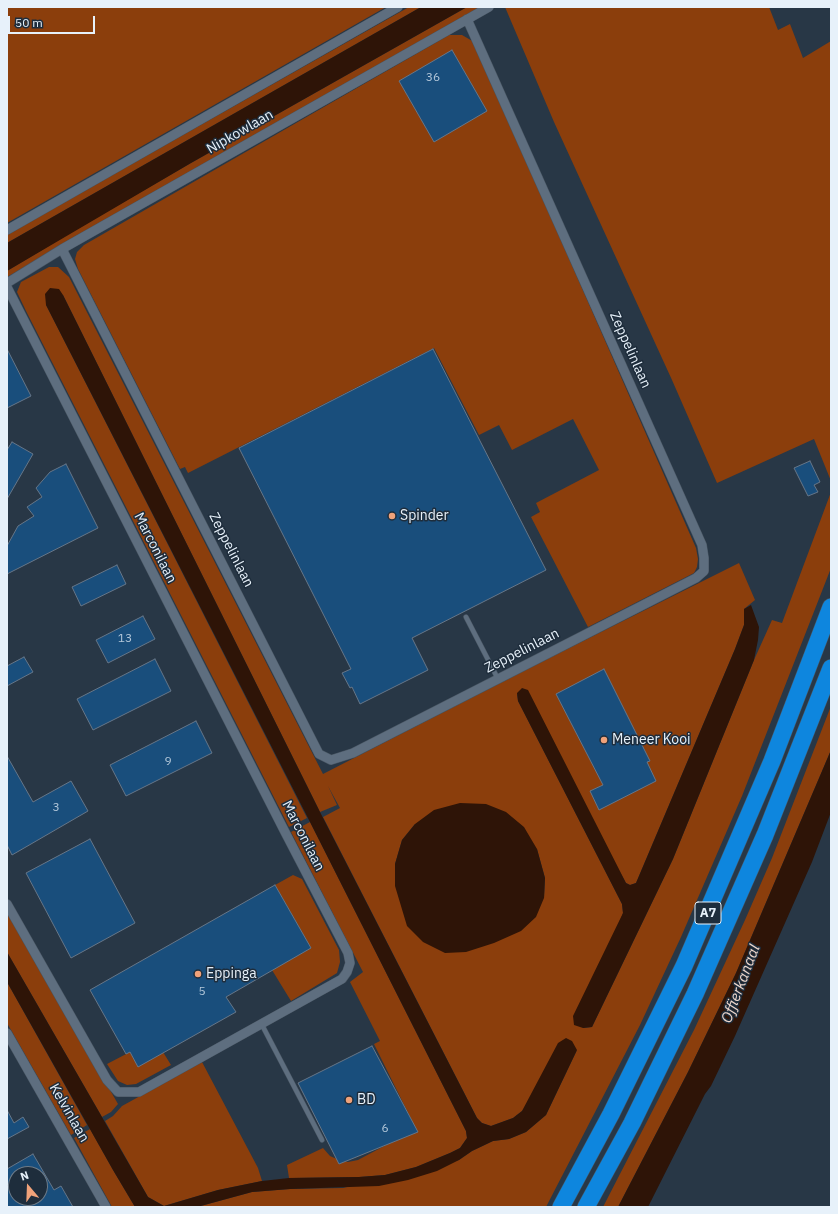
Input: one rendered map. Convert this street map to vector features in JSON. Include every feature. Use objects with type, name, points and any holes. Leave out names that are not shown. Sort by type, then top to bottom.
[{"type":"highway","name":"A7","points":[[560,1207],[611,1114],[684,966],[772,761],[831,607]]},
{"type":"highway","name":"A7","points":[[586,1207],[632,1123],[695,994],[765,835],[831,668]]},
{"type":"street","name":"Nipkowlaan","points":[[7,230],[398,7]]},
{"type":"street","name":"Nipkowlaan","points":[[7,283],[62,249],[489,7]]},
{"type":"street","name":"Zeppelinlaan","points":[[62,249],[319,754],[331,760],[353,753],[696,578],[704,571],[702,545],[467,19]]},
{"type":"street","name":"Marconilaan","points":[[7,287],[284,832],[348,954],[350,963],[347,972],[342,979],[139,1092],[118,1092],[107,1080],[7,904]]},
{"type":"street","name":"Kelvinlaan","points":[[7,1034],[106,1207]]},
{"type":"lane","points":[[466,617],[498,679]]},
{"type":"lane","points":[[261,1023],[322,1140]]},
{"type":"shaded area","points":[[7,7],[386,7],[7,223]]},
{"type":"shaded area","points":[[409,7],[421,7],[7,243],[8,234]]},
{"type":"shaded area","points":[[467,7],[480,7],[7,277],[7,271],[70,233]]},
{"type":"shaded area","points":[[505,7],[769,7],[778,30],[790,24],[803,58],[831,41],[831,481],[814,439],[717,483],[672,380],[554,122]]},
{"type":"shaded area","points":[[449,35],[462,35],[474,42],[696,548],[698,559],[697,567],[694,573],[588,627],[531,517],[540,512],[536,503],[599,470],[573,419],[512,450],[499,425],[479,435],[434,348],[188,473],[185,467],[180,469],[78,269],[75,259],[77,252],[84,245]]},
{"type":"shaded area","points":[[49,267],[58,267],[69,277],[323,774],[521,672],[739,563],[755,600],[744,609],[744,625],[735,649],[636,883],[630,885],[626,883],[517,693],[518,701],[622,904],[623,913],[583,1028],[592,1027],[673,859],[754,660],[772,620],[782,623],[831,492],[831,568],[742,796],[681,937],[640,1025],[546,1207],[197,1207],[252,1192],[290,1189],[343,1188],[459,1160],[472,1151],[493,1141],[509,1139],[526,1132],[546,1115],[577,1050],[522,1111],[513,1118],[491,1126],[482,1123],[477,1118],[323,817],[340,808],[328,786],[337,805],[320,812],[63,295],[46,305],[307,818],[289,827],[26,311],[17,292],[21,282]],"holes":[[[415,824],[537,849],[545,878],[544,898],[395,864],[402,840]]]},
{"type":"shaded area","points":[[831,706],[831,750],[736,973],[688,1072],[618,1207],[603,1207],[694,1030],[745,920],[772,858]]},
{"type":"shaded area","points":[[310,822],[466,1131],[467,1138],[460,1148],[416,1167],[385,1175],[289,1178],[287,1165],[323,1148],[330,1156],[339,1160],[348,1162],[358,1160],[416,1129],[374,1044],[380,1041],[350,982],[363,972],[291,832]]},
{"type":"shaded area","points":[[293,875],[302,879],[339,950],[340,962],[337,973],[291,1001],[272,970],[311,948],[275,885]]},
{"type":"shaded area","points":[[7,910],[118,1104],[111,1112],[102,1117],[7,952]]},
{"type":"shaded area","points":[[7,982],[87,1125],[71,1135],[7,1023]]},
{"type":"shaded area","points":[[130,1052],[138,1066],[163,1052],[171,1065],[136,1084],[127,1085],[118,1081],[107,1064]]},
{"type":"shaded area","points":[[202,1062],[258,1168],[262,1181],[218,1190],[164,1206],[148,1197],[105,1121],[113,1116],[122,1106]]},
{"type":"shaded area","points":[[90,1129],[135,1207],[112,1207],[74,1138]]},
{"type":"water","points":[[421,7],[467,7],[191,163],[7,271],[7,243]]},
{"type":"water","points":[[50,288],[59,289],[63,295],[320,812],[477,1118],[482,1123],[491,1126],[513,1118],[522,1111],[558,1043],[566,1038],[572,1041],[577,1050],[546,1115],[526,1132],[509,1139],[493,1141],[437,1171],[408,1180],[379,1186],[290,1189],[252,1192],[197,1207],[135,1207],[113,1170],[7,982],[7,952],[148,1197],[164,1206],[218,1190],[262,1181],[289,1178],[385,1175],[416,1167],[450,1153],[460,1148],[467,1138],[466,1131],[310,822],[46,305],[45,294]]},
{"type":"water","points":[[751,605],[759,627],[754,660],[673,859],[592,1027],[583,1028],[574,1025],[573,1016],[623,913],[622,904],[518,701],[517,693],[522,688],[528,690],[626,883],[630,885],[636,883],[735,649],[744,625],[744,609]]},
{"type":"water","name":"Offierkanaal","points":[[831,750],[831,812],[812,862],[735,1036],[711,1086],[705,1094],[648,1207],[618,1207],[688,1072],[736,973]]},
{"type":"water","points":[[460,803],[486,804],[506,812],[524,827],[537,849],[545,878],[544,898],[536,917],[521,931],[494,943],[466,952],[445,953],[423,942],[407,926],[395,886],[395,864],[402,840],[415,824],[434,810]]},
{"type":"building","points":[[452,50],[487,111],[434,142],[399,81]]},
{"type":"building","points":[[7,349],[31,396],[7,408]]},
{"type":"building","points":[[433,349],[546,570],[412,638],[428,670],[360,704],[352,687],[350,688],[342,673],[351,669],[239,448]]},
{"type":"building","points":[[12,442],[33,454],[7,499],[7,450]]},
{"type":"building","points":[[810,461],[820,482],[814,485],[818,492],[808,496],[794,468]]},
{"type":"building","points":[[66,464],[98,528],[7,574],[7,546],[18,526],[34,516],[27,507],[42,497],[36,488],[50,472]]},
{"type":"building","points":[[117,565],[126,584],[81,606],[72,587]]},
{"type":"building","points":[[143,616],[155,639],[108,663],[96,640]]},
{"type":"building","points":[[24,657],[33,672],[7,686],[7,666]]},
{"type":"building","points":[[155,659],[171,691],[93,730],[77,699]]},
{"type":"building","points":[[604,669],[650,761],[647,762],[656,781],[599,810],[590,791],[603,785],[556,694]]},
{"type":"building","points":[[196,721],[212,753],[126,796],[110,765]]},
{"type":"building","points":[[7,756],[33,802],[71,781],[88,811],[12,855],[7,845]]},
{"type":"building","points":[[90,839],[135,923],[71,958],[26,873]]},
{"type":"building","points":[[275,885],[311,948],[226,997],[236,1012],[138,1067],[130,1052],[126,1054],[90,990]]},
{"type":"building","points":[[372,1046],[418,1132],[339,1164],[298,1083]]},
{"type":"building","points":[[7,1110],[14,1123],[23,1117],[29,1127],[7,1139]]},
{"type":"building","points":[[33,1154],[40,1166],[12,1166]]},
{"type":"building","points":[[8,1168],[8,1206],[48,1206],[48,1180],[54,1190],[61,1186],[73,1207],[7,1207]]},
{"type":"place","name":"Spinder","points":[[392,516]]},
{"type":"place","name":"Meneer Kooi","points":[[604,740]]},
{"type":"place","name":"Eppinga","points":[[198,974]]},
{"type":"place","name":"BD","points":[[349,1100]]}]
